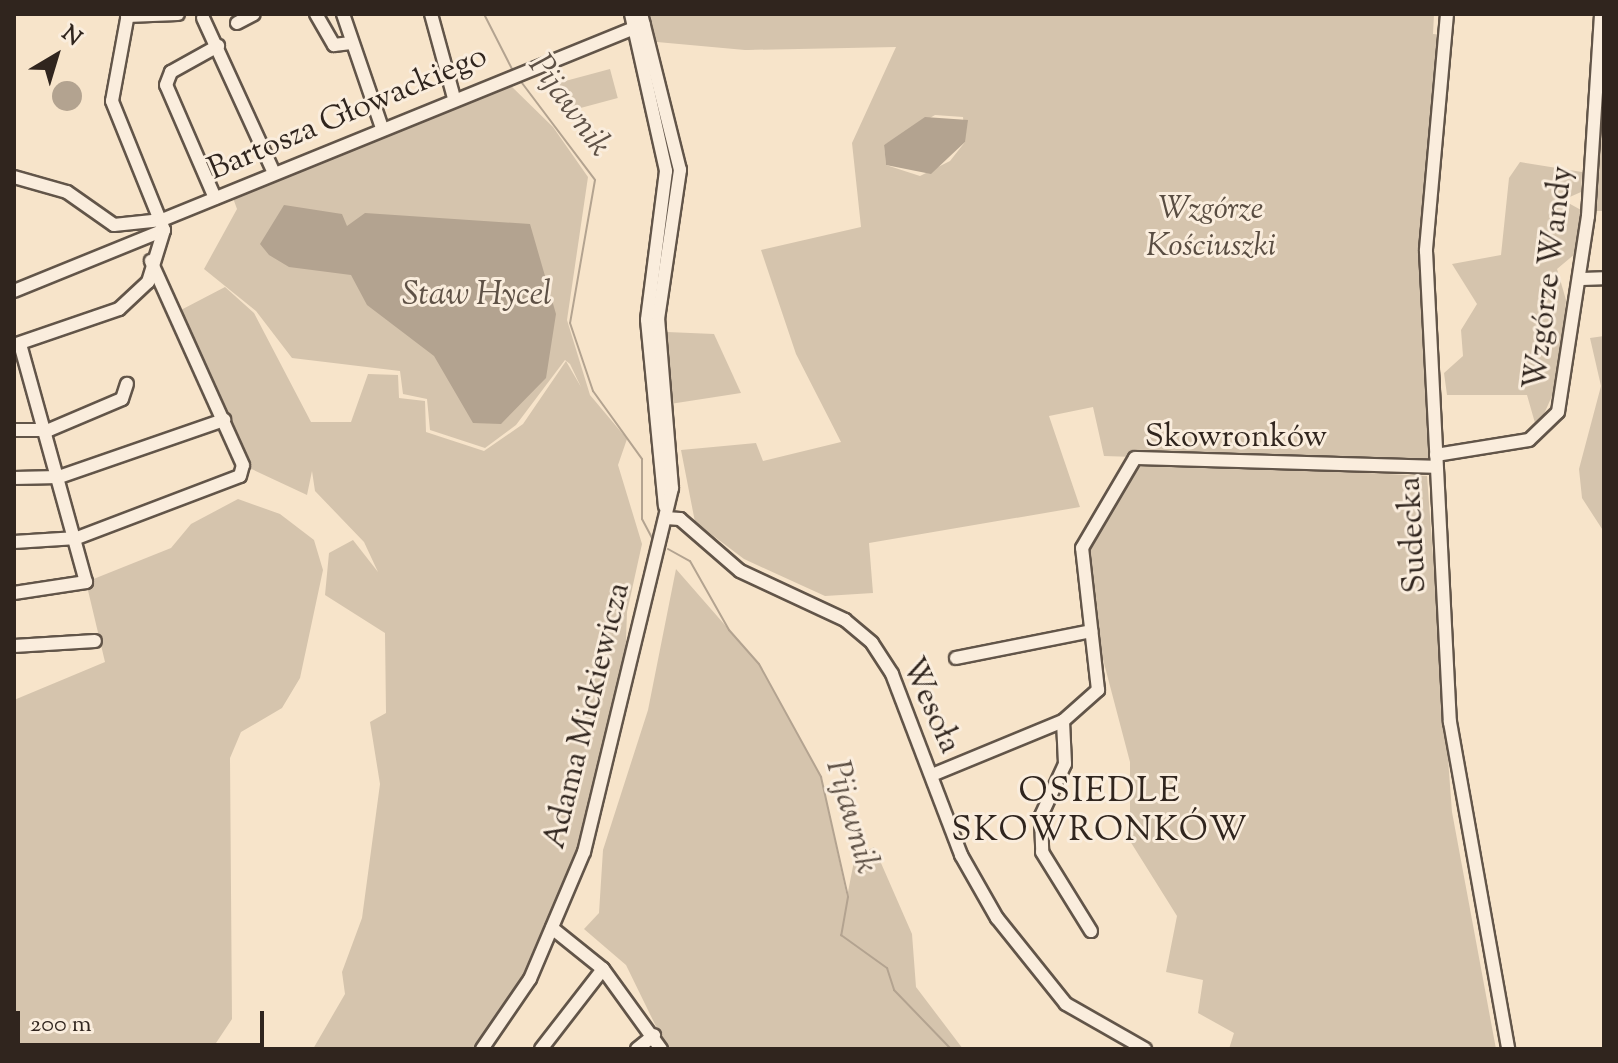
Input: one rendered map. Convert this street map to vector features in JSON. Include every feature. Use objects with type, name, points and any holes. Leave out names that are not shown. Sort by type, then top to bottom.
[{"type":"street","points":[[14,593],[86,582],[49,430],[17,344],[119,309],[148,282],[151,261],[163,225],[112,101],[128,15],[178,14]]},
{"type":"street","points":[[237,23],[254,14]]},
{"type":"street","points":[[316,14],[334,45],[351,43]]},
{"type":"street","points":[[343,14],[382,128]]},
{"type":"street","points":[[431,14],[454,98]]},
{"type":"street","name":"Sudecka","points":[[1447,14],[1427,203],[1436,461],[1461,814],[1508,1049]]},
{"type":"street","name":"Wzgórze Wandy","points":[[1436,461],[1529,440],[1547,430],[1561,403],[1588,216],[1601,14]]},
{"type":"street","points":[[203,18],[274,173]]},
{"type":"street","name":"Bartosza Głowackiego","points":[[14,291],[163,225],[215,198],[638,20]]},
{"type":"street","name":"Adama Mickiewicza","points":[[482,1049],[530,979],[600,802],[672,488],[658,319],[680,170],[638,20]]},
{"type":"street","points":[[215,198],[166,85],[171,72],[218,46]]},
{"type":"street","points":[[14,177],[67,192],[114,225],[163,225]]},
{"type":"street","points":[[1588,216],[1604,216]]},
{"type":"street","points":[[14,542],[77,538],[233,482],[243,465],[151,261]]},
{"type":"street","points":[[1581,279],[1604,278]]},
{"type":"street","points":[[14,430],[49,430],[122,399],[127,384]]},
{"type":"street","points":[[14,478],[59,477],[224,420]]},
{"type":"street","name":"Skowronków","points":[[932,775],[1063,721],[1101,683],[1091,631],[1082,548],[1135,458],[1436,461]]},
{"type":"street","name":"Wesoła","points":[[666,518],[680,519],[740,571],[845,620],[872,643],[932,775],[972,877],[1042,977],[1066,1004],[1145,1049]]},
{"type":"street","points":[[956,658],[1091,631]]},
{"type":"street","points":[[14,646],[95,641]]},
{"type":"street","points":[[1063,721],[1065,764],[1041,816],[1042,852],[1091,931]]},
{"type":"street","points":[[552,928],[603,969],[654,1035],[661,1049]]},
{"type":"street","points":[[541,1049],[603,969]]},
{"type":"street","points":[[637,1049],[654,1035]]},
{"type":"green space","name":"Wzgórze Kościuszki","points":[[645,14],[1434,14],[1433,34],[1445,35],[1429,182],[1436,467],[1104,456],[1093,407],[1049,416],[1080,507],[869,543],[873,593],[825,596],[744,559],[695,522],[681,450],[756,443],[763,461],[841,442],[796,354],[761,250],[861,227],[852,143],[896,47],[745,50],[657,42],[648,36]],"holes":[[[935,115],[963,117],[965,142],[950,161],[920,176],[886,165],[884,145]]]},
{"type":"green space","points":[[1604,54],[1604,211],[1595,211]]},
{"type":"green space","points":[[610,69],[618,98],[567,112],[559,83]]},
{"type":"green space","points":[[508,83],[553,127],[588,177],[567,320],[590,395],[627,439],[618,465],[642,544],[627,612],[624,695],[600,802],[530,979],[482,1049],[313,1049],[345,994],[342,972],[362,918],[380,784],[370,722],[386,713],[385,633],[325,595],[329,553],[353,540],[378,572],[364,542],[315,491],[312,471],[307,495],[243,465],[179,311],[225,287],[254,313],[311,422],[351,422],[368,374],[398,375],[399,398],[425,401],[426,432],[484,451],[523,424],[566,361],[581,387],[570,364],[565,360],[516,425],[485,448],[430,430],[427,399],[403,394],[400,371],[292,358],[256,311],[204,269],[237,209],[233,198]]},
{"type":"green space","points":[[1520,162],[1582,172],[1581,192],[1563,200],[1581,210],[1576,253],[1557,269],[1566,300],[1559,380],[1537,430],[1527,395],[1447,395],[1444,373],[1463,356],[1461,330],[1477,304],[1452,264],[1501,255],[1509,178]]},
{"type":"green space","points":[[667,332],[714,334],[741,393],[670,404]]},
{"type":"green space","points":[[1604,336],[1604,532],[1582,498],[1579,469],[1601,386],[1590,338]]},
{"type":"green space","points":[[1173,463],[1427,476],[1452,812],[1496,1049],[1229,1049],[1234,1033],[1198,1013],[1203,980],[1166,972],[1177,916],[1130,841],[1130,762],[1095,629],[1087,547],[1128,473],[1138,465]]},
{"type":"green space","points":[[238,499],[280,514],[314,540],[323,570],[300,678],[282,708],[241,732],[230,758],[232,1019],[212,1049],[14,1049],[14,700],[105,662],[86,582],[171,548],[191,524]]},
{"type":"green space","points":[[676,569],[759,664],[821,777],[847,897],[855,856],[874,847],[912,934],[916,987],[963,1049],[667,1049],[626,965],[584,929],[599,913],[603,850],[648,710]]},
{"type":"water","points":[[67,81],[78,85],[82,96],[78,107],[67,111],[56,107],[52,96],[56,85]]},
{"type":"water","points":[[925,117],[968,120],[965,142],[931,174],[886,165],[884,145]]},
{"type":"water","name":"Staw Hycel","points":[[284,205],[342,214],[347,226],[365,213],[530,224],[556,314],[546,378],[501,424],[473,423],[434,356],[367,305],[351,275],[289,267],[269,255],[260,244]]},
{"type":"waterway","name":"Pijawnik","points":[[484,14],[513,71]]},
{"type":"waterway","name":"Pijawnik","points":[[519,79],[595,180],[570,323],[593,391],[642,459],[642,519],[653,540]]},
{"type":"waterway","name":"Pijawnik","points":[[668,549],[690,561],[729,630],[759,664],[821,777],[848,897],[841,935],[887,968],[894,990],[951,1049]]},
{"type":"district","name":"OSIEDLE SKOWRONKÓW","points":[[1100,812]]}]
